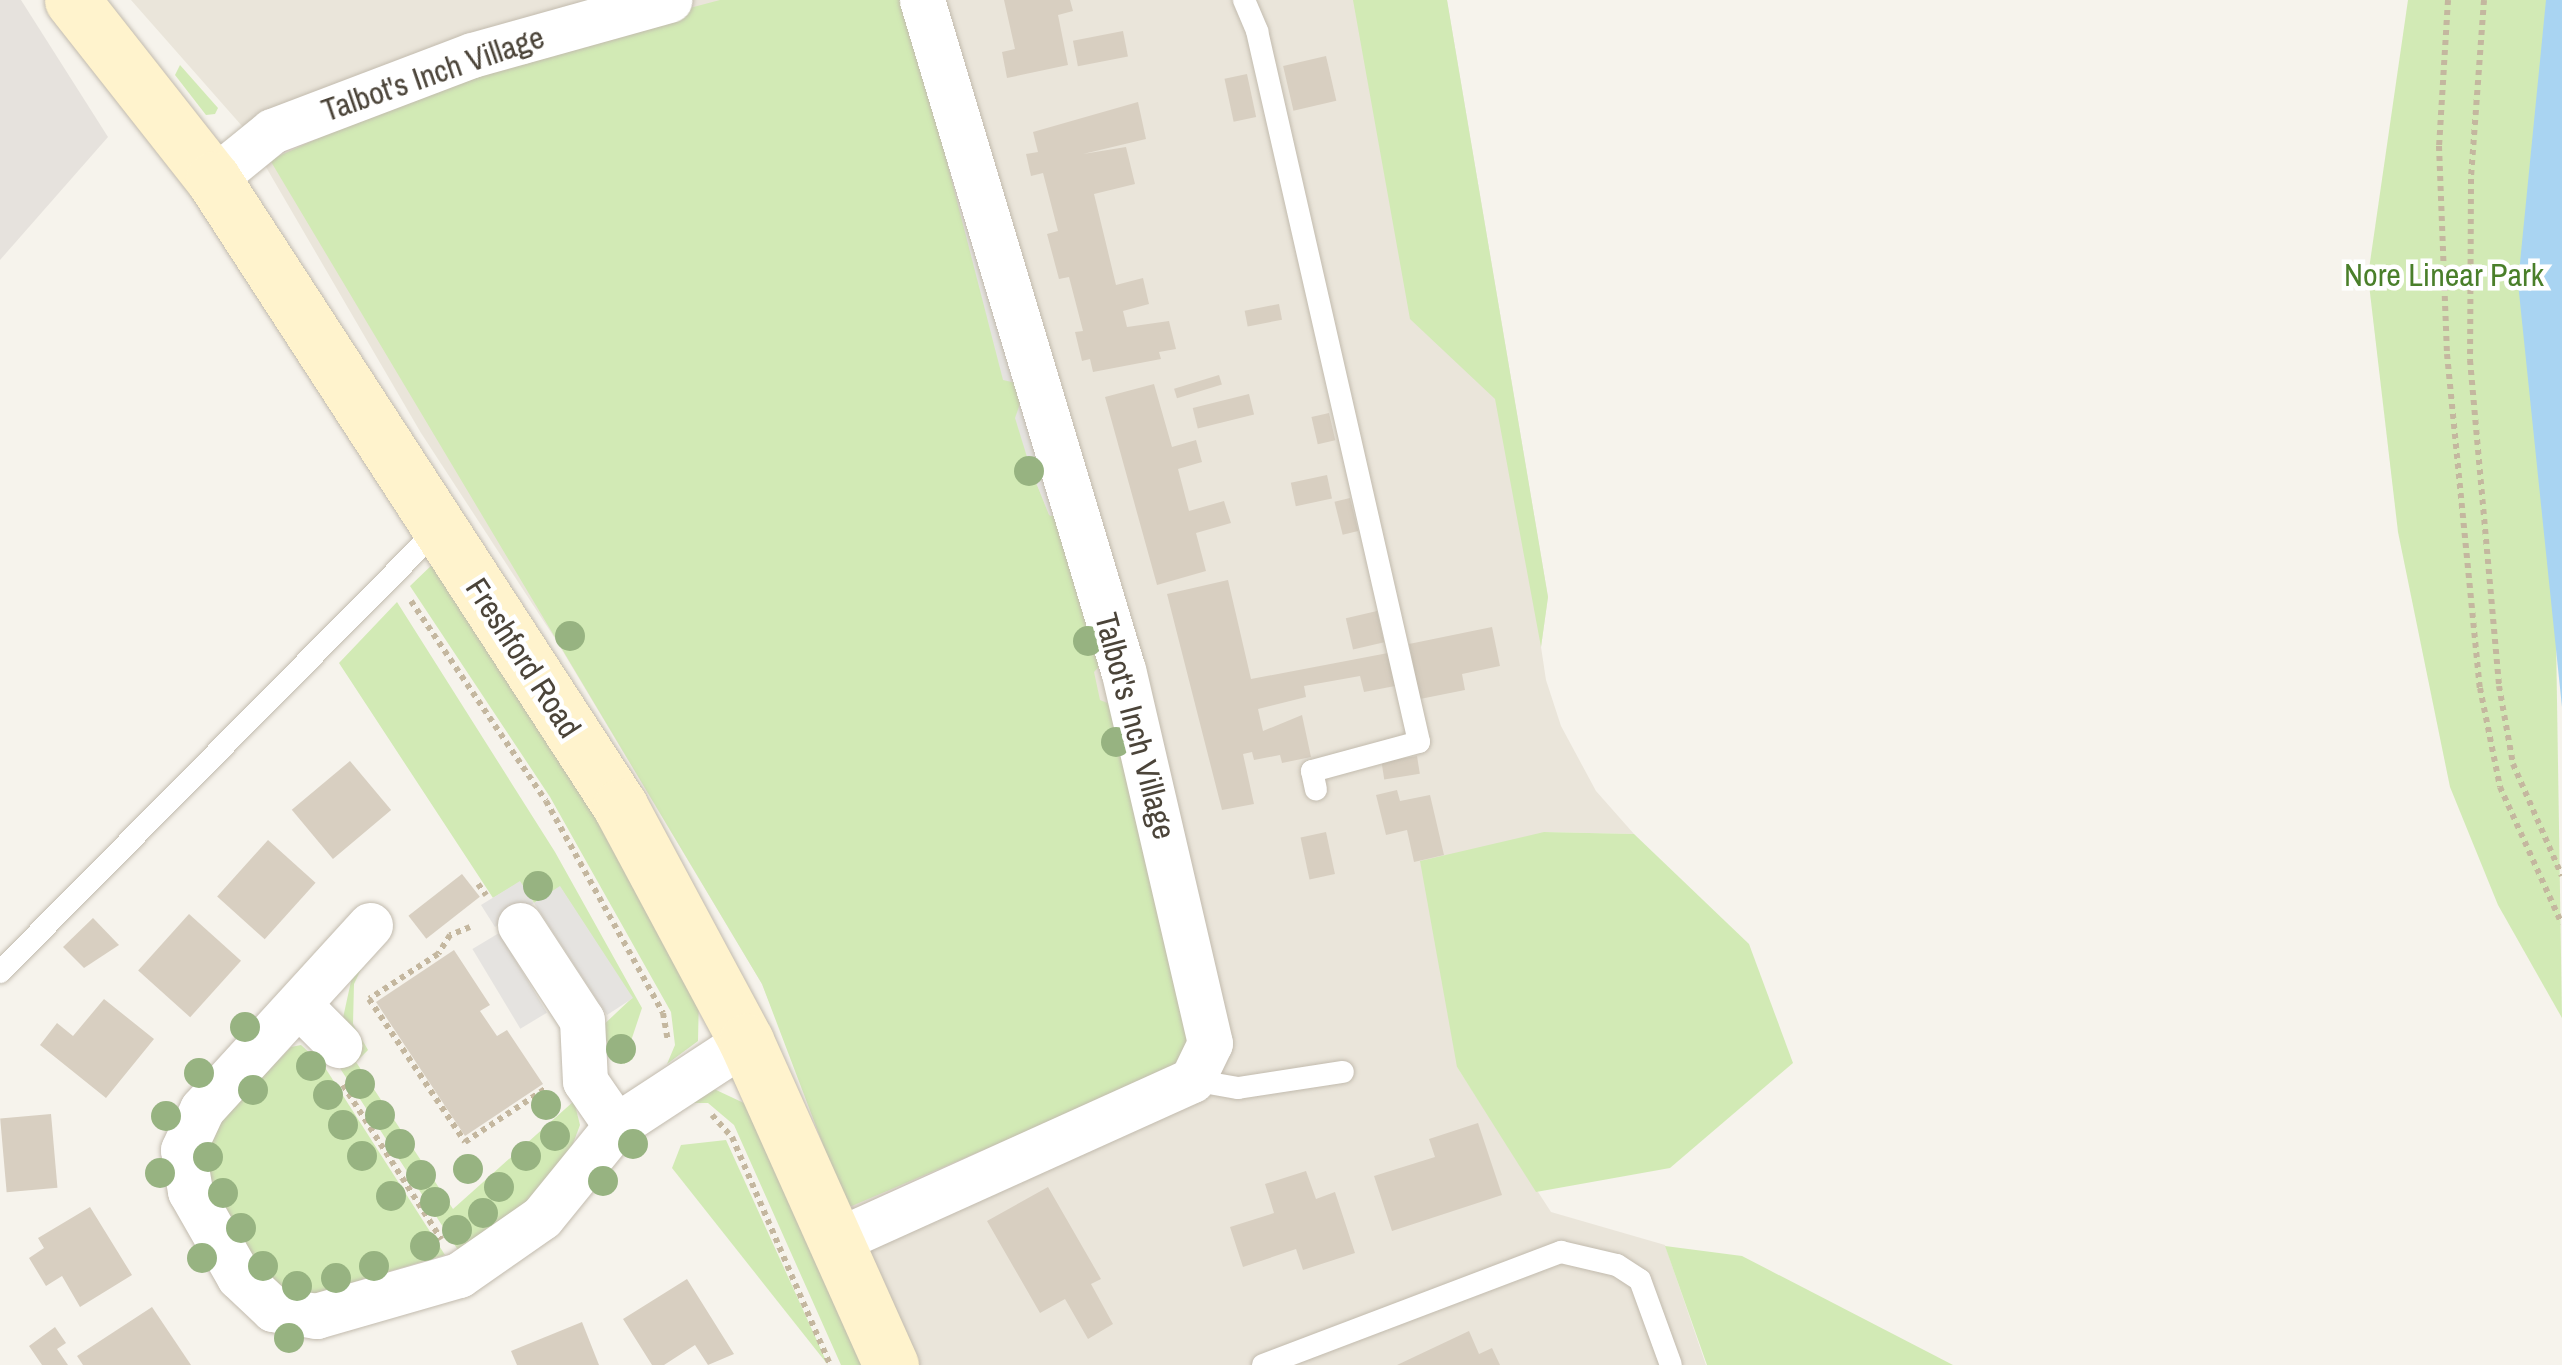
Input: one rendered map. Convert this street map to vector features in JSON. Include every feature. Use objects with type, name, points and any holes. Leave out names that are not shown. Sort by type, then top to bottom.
[{"type":"main road","name":"Freshford Road","points":[[72,0],[213,179],[620,806],[746,1040],[891,1365]]},
{"type":"street","name":"Talbot's Inch Village","points":[[213,179],[272,130],[472,55],[669,0]]},
{"type":"street","name":"Talbot's Inch Village","points":[[922,0],[1128,688],[1203,995],[1210,1044],[1192,1080]]},
{"type":"street","points":[[370,925],[202,1109],[183,1150],[190,1192],[240,1278],[273,1308],[327,1314],[459,1274],[542,1217],[616,1126],[746,1040]]},
{"type":"street","points":[[520,925],[582,1020],[585,1081],[616,1126]]},
{"type":"street","points":[[299,1005],[338,1060]]},
{"type":"street","points":[[838,1240],[1192,1080]]},
{"type":"lane","points":[[1244,0],[1258,31],[1419,742],[1312,772],[1316,790]]},
{"type":"lane","points":[[0,972],[439,528]]},
{"type":"lane","points":[[1192,1080],[1238,1088],[1343,1072]]},
{"type":"lane","points":[[1263,1365],[1562,1252],[1617,1264],[1640,1280],[1671,1365]]},
{"type":"path","points":[[2448,0],[2439,146],[2447,354],[2480,688],[2500,787],[2562,924]]},
{"type":"path","points":[[2484,0],[2471,180],[2470,360],[2497,667],[2513,764],[2562,876]]},
{"type":"path","points":[[411,601],[546,801],[663,1013],[668,1041],[662,1053]]},
{"type":"path","points":[[478,884],[486,895]]},
{"type":"path","points":[[470,927],[450,935],[438,954],[369,999],[465,1142],[554,1083]]},
{"type":"path","points":[[338,1060],[452,1256]]},
{"type":"path","points":[[706,1111],[732,1137],[830,1365]]},
{"type":"shaded area","points":[[0,0],[21,0],[108,137],[0,260]]},
{"type":"shaded area","points":[[131,0],[1447,0],[1548,597],[1541,647],[1546,680],[1561,726],[1596,791],[1634,834],[1544,832],[1457,1067],[1551,1212],[1665,1245],[1706,1365],[916,1365],[762,984],[556,640],[421,433],[242,126]]},
{"type":"shaded area","points":[[930,96],[1016,383],[1003,380]]},
{"type":"shaded area","points":[[1022,398],[1063,513],[1050,516],[1031,470],[1015,418]]},
{"type":"shaded area","points":[[520,881],[534,903],[495,927],[481,905]]},
{"type":"shaded area","points":[[560,886],[633,998],[607,1015],[534,903]]},
{"type":"shaded area","points":[[499,933],[547,1013],[520,1029],[472,949]]},
{"type":"green space","points":[[720,0],[912,0],[1016,383],[1031,470],[1049,515],[1063,513],[1105,660],[1094,672],[1100,700],[1117,707],[1190,1007],[1185,1058],[1150,1079],[847,1208],[762,984],[270,160],[432,87],[542,47]]},
{"type":"green space","points":[[1353,0],[1447,0],[1548,597],[1541,647],[1495,399],[1410,319]]},
{"type":"green space","name":"Nore Linear Park","points":[[2408,0],[2546,0],[2562,1018],[2498,905],[2450,787],[2398,532],[2368,276]]},
{"type":"green space","points":[[180,65],[218,108],[215,114],[206,115],[175,75]]},
{"type":"green space","points":[[436,561],[631,868],[699,995],[698,1041],[667,1064],[675,1045],[671,1012],[550,797],[410,586]]},
{"type":"green space","points":[[397,602],[555,852],[642,1008],[630,1044],[633,1059],[624,1064],[598,1030],[632,998],[560,887],[534,903],[520,882],[493,898],[339,663]]},
{"type":"green space","points":[[1544,832],[1634,834],[1749,944],[1793,1063],[1670,1168],[1536,1192],[1457,1067],[1420,861]]},
{"type":"green space","points":[[355,963],[363,965],[354,984],[353,1024],[368,1050],[356,1062],[453,1209],[574,1101],[580,1125],[571,1149],[527,1202],[458,1250],[334,1059]]},
{"type":"green space","points":[[301,1045],[324,1066],[445,1255],[303,1297],[266,1279],[205,1179],[205,1137],[291,1047]]},
{"type":"green space","points":[[714,1089],[746,1104],[868,1365],[841,1365],[734,1125],[708,1103],[685,1103]]},
{"type":"green space","points":[[726,1140],[828,1365],[672,1168],[681,1145]]},
{"type":"green space","points":[[1665,1246],[1742,1256],[1953,1365],[1707,1365]]},
{"type":"water","points":[[2546,0],[2562,0],[2562,707],[2518,283]]},
{"type":"building","points":[[1004,0],[1070,0],[1073,11],[1058,15],[1068,65],[1007,78],[1002,52],[1015,49]]},
{"type":"building","points":[[1123,31],[1128,57],[1078,66],[1073,41]]},
{"type":"building","points":[[1326,56],[1336,101],[1293,111],[1283,66]]},
{"type":"building","points":[[1247,74],[1256,117],[1234,122],[1225,79]]},
{"type":"building","points":[[1138,102],[1146,139],[1083,154],[1126,147],[1135,184],[1094,194],[1116,285],[1143,278],[1149,304],[1123,311],[1127,327],[1169,321],[1176,349],[1159,352],[1161,359],[1093,372],[1090,359],[1082,361],[1075,332],[1083,331],[1069,277],[1059,279],[1047,234],[1058,231],[1043,173],[1031,176],[1026,154],[1038,152],[1033,132]]},
{"type":"building","points":[[1279,304],[1282,320],[1248,326],[1245,311]]},
{"type":"building","points":[[1219,375],[1222,385],[1177,398],[1174,389]]},
{"type":"building","points":[[1154,384],[1172,447],[1196,440],[1202,462],[1178,469],[1189,511],[1224,501],[1231,523],[1196,533],[1206,571],[1157,585],[1105,397]]},
{"type":"building","points":[[1249,394],[1254,414],[1198,428],[1193,408]]},
{"type":"building","points":[[1329,413],[1335,440],[1318,444],[1311,417]]},
{"type":"building","points":[[1327,475],[1332,498],[1296,506],[1291,483]]},
{"type":"building","points":[[1350,498],[1358,531],[1343,535],[1334,502]]},
{"type":"building","points":[[1228,580],[1251,679],[1388,653],[1395,686],[1364,692],[1360,676],[1304,686],[1306,697],[1258,709],[1263,731],[1302,715],[1311,757],[1282,763],[1280,755],[1254,760],[1252,752],[1243,754],[1254,804],[1222,810],[1167,594]]},
{"type":"building","points":[[1377,611],[1384,642],[1353,649],[1346,618]]},
{"type":"building","points":[[1492,627],[1500,666],[1462,674],[1465,690],[1420,699],[1409,644]]},
{"type":"building","points":[[1417,756],[1420,774],[1384,779],[1381,762]]},
{"type":"building","points":[[350,761],[391,810],[333,859],[292,810]]},
{"type":"building","points":[[1397,790],[1400,801],[1430,795],[1444,855],[1414,862],[1407,830],[1386,835],[1376,795]]},
{"type":"building","points":[[1326,832],[1335,874],[1310,879],[1301,837]]},
{"type":"building","points":[[268,840],[316,883],[265,939],[217,896]]},
{"type":"building","points":[[462,874],[480,897],[426,939],[408,916]]},
{"type":"building","points":[[189,914],[241,961],[190,1017],[138,970]]},
{"type":"building","points":[[93,918],[119,945],[84,968],[63,947]]},
{"type":"building","points":[[454,950],[490,1005],[480,1011],[497,1036],[507,1030],[543,1084],[465,1136],[376,1002]]},
{"type":"building","points":[[104,999],[154,1039],[106,1098],[40,1045],[57,1023],[73,1036]]},
{"type":"building","points":[[51,1114],[57,1188],[7,1192],[0,1118]]},
{"type":"building","points":[[1478,1123],[1502,1195],[1392,1231],[1374,1176],[1435,1157],[1429,1139]]},
{"type":"building","points":[[1306,1171],[1316,1199],[1335,1192],[1355,1253],[1303,1270],[1296,1249],[1243,1267],[1230,1227],[1274,1213],[1265,1184]]},
{"type":"building","points":[[1048,1187],[1101,1279],[1091,1284],[1113,1324],[1088,1339],[1065,1299],[1040,1313],[987,1221]]},
{"type":"building","points":[[90,1207],[132,1275],[80,1307],[62,1276],[46,1286],[29,1258],[44,1248],[38,1238]]},
{"type":"building","points":[[687,1279],[734,1354],[708,1365],[695,1345],[664,1365],[652,1365],[623,1319]]},
{"type":"building","points":[[152,1307],[191,1365],[83,1365],[77,1356]]},
{"type":"building","points":[[582,1322],[599,1365],[517,1365],[511,1351]]},
{"type":"building","points":[[55,1327],[66,1343],[57,1349],[68,1365],[42,1365],[29,1346]]},
{"type":"building","points":[[1469,1331],[1479,1354],[1492,1348],[1500,1365],[1397,1365]]}]
